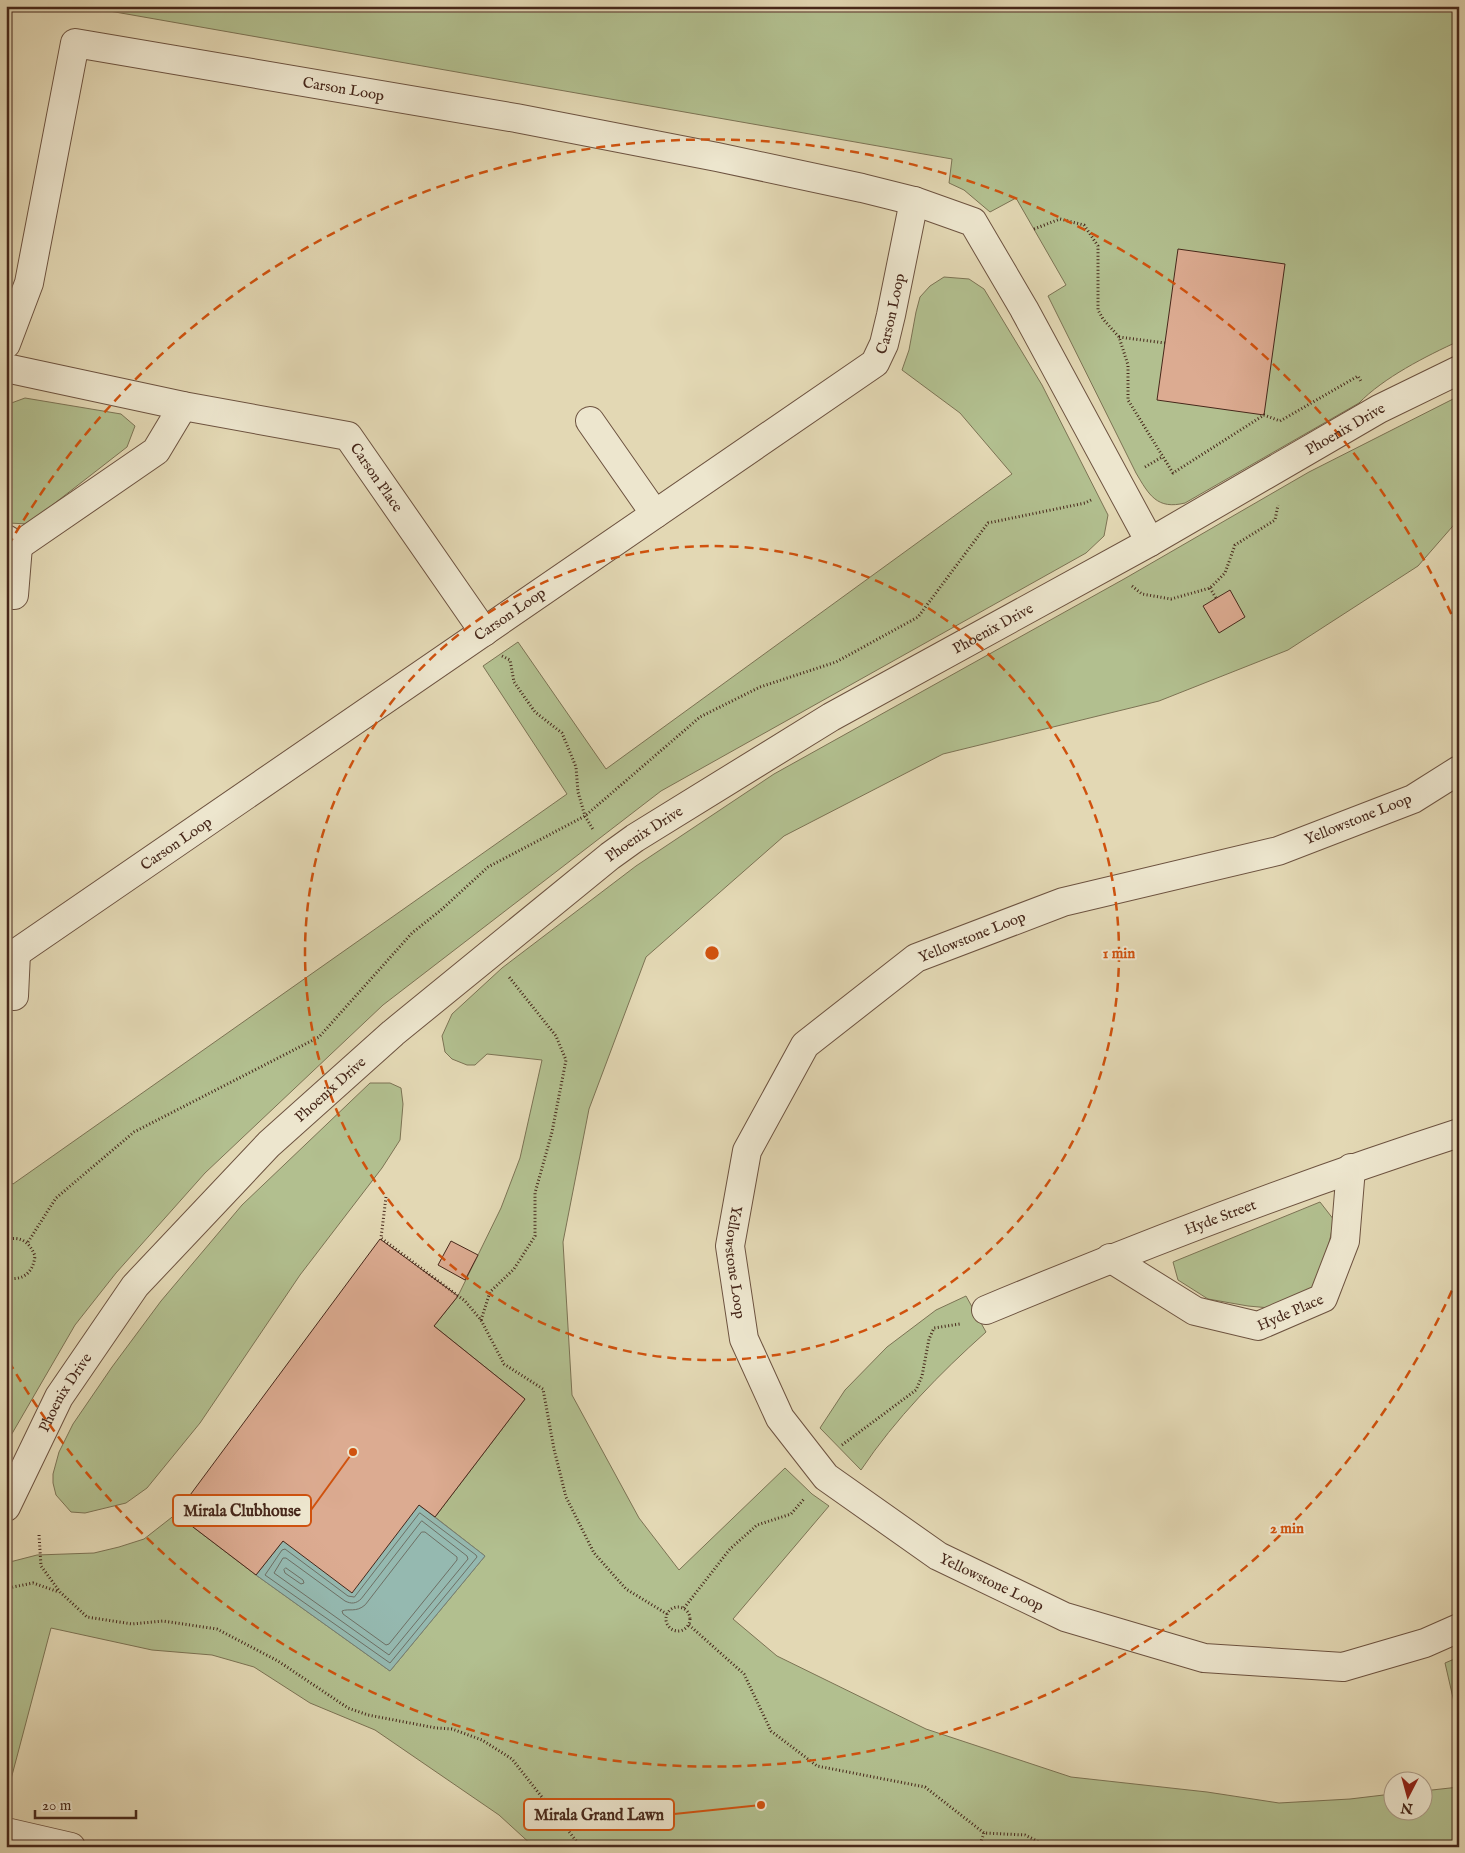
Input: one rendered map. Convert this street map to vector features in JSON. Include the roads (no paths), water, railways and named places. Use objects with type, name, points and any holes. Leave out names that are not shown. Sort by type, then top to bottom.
[{"type":"street","name":"Carson Loop","points":[[6,344],[29,283],[75,43],[717,156],[862,188],[914,202],[973,222],[1024,309],[1150,542]]},
{"type":"street","name":"Carson Loop","points":[[11,949],[484,632],[875,363],[884,344],[914,202]]},
{"type":"street","name":"Carson Place","points":[[6,368],[184,406],[348,436],[484,632]]},
{"type":"street","name":"Phoenix Drive","points":[[6,1507],[59,1397],[135,1286],[269,1144],[394,1033],[610,856],[635,838],[831,717],[1150,542],[1379,409],[1459,370]]},
{"type":"street","points":[[14,595],[12,543],[156,450],[184,406]]},
{"type":"street","points":[[590,421],[655,514]]},
{"type":"street","name":"Yellowstone Loop","points":[[1459,770],[1413,799],[1278,851],[1063,902],[916,958],[805,1045],[748,1151],[730,1246],[744,1339],[780,1418],[826,1477],[938,1556],[1066,1617],[1204,1658],[1343,1667],[1425,1643],[1459,1628]]},
{"type":"street","points":[[11,949],[14,996]]},
{"type":"street","name":"Hyde Street","points":[[986,1310],[1110,1258],[1350,1168],[1459,1133]]},
{"type":"street","name":"Hyde Place","points":[[1110,1258],[1195,1311],[1258,1326],[1323,1298],[1345,1241],[1350,1168]]},
{"type":"street","points":[[6,1832],[71,1847]]},
{"type":"water","points":[[419,1505],[485,1556],[390,1671],[256,1575],[283,1541]]},
{"type":"place","name":"Mirala Clubhouse","points":[[353,1452]]},
{"type":"place","name":"Mirala Grand Lawn","points":[[761,1805]]}]
